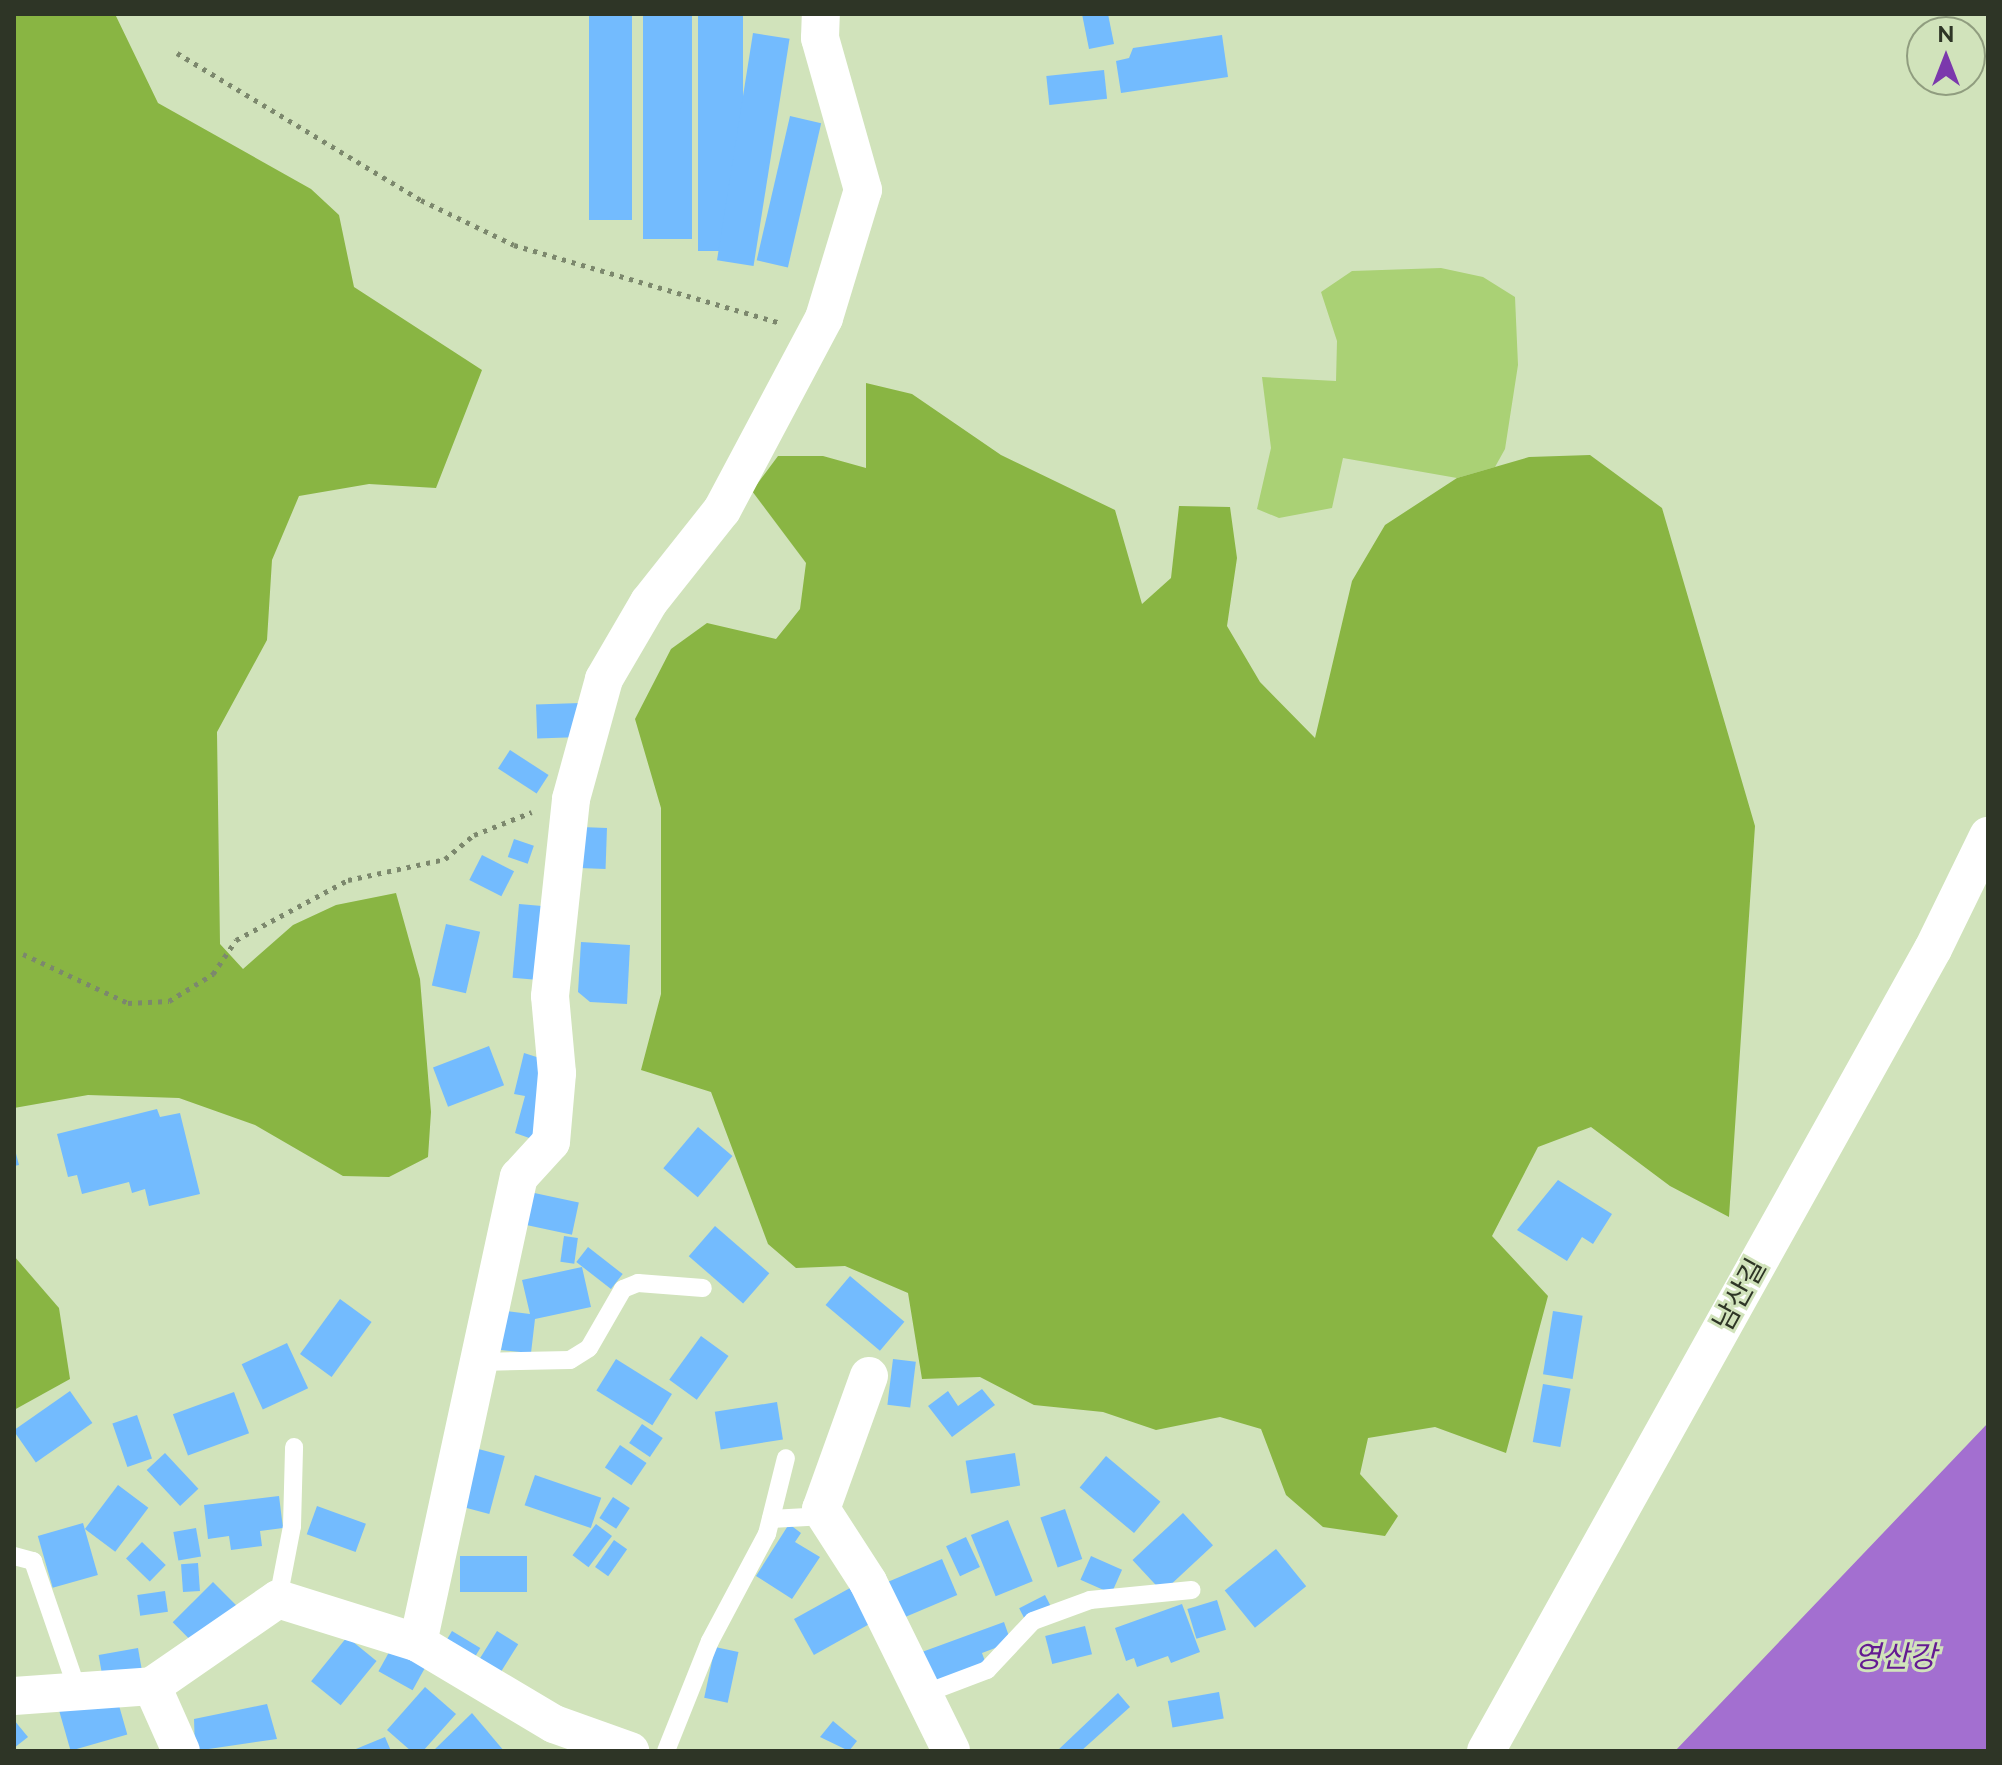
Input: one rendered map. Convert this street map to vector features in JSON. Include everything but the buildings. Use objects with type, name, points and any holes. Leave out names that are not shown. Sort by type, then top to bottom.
[{"type":"street","points":[[418,1643],[519,1177],[551,1142],[557,1073],[550,996],[571,799],[604,679],[649,602],[722,510],[815,334],[863,190],[820,38],[821,14]]},
{"type":"street","name":"남산길","points":[[1486,1751],[1926,963],[1988,836]]},
{"type":"street","points":[[869,1376],[853,1434],[827,1479],[825,1516],[868,1582],[951,1751]]},
{"type":"street","points":[[14,1696],[152,1686],[278,1599],[418,1643],[554,1724],[630,1751]]},
{"type":"street","points":[[152,1686],[181,1751]]},
{"type":"lane","points":[[479,1362],[570,1360],[589,1348],[623,1289],[638,1283],[703,1288]]},
{"type":"lane","points":[[278,1599],[293,1513],[294,1447]]},
{"type":"lane","points":[[666,1751],[771,1519],[786,1458]]},
{"type":"lane","points":[[771,1519],[825,1516]]},
{"type":"lane","points":[[14,1556],[33,1561],[78,1692]]},
{"type":"lane","points":[[921,1695],[987,1670],[1033,1621],[1090,1600],[1192,1590]]},
{"type":"path","points":[[177,53],[421,200],[514,245],[815,334]]},
{"type":"path","points":[[23,954],[128,1003],[169,1001],[213,974],[236,940],[348,880],[445,859],[483,830],[571,799]]},
{"type":"green space","points":[[14,14],[115,14],[158,103],[311,189],[339,215],[354,287],[482,370],[436,488],[369,484],[299,496],[272,560],[267,640],[217,732],[220,944],[243,969],[293,925],[336,905],[396,893],[420,979],[431,1112],[428,1157],[389,1177],[343,1176],[255,1125],[179,1098],[88,1095],[14,1108]]},
{"type":"green space","points":[[1441,268],[1483,277],[1515,297],[1518,365],[1505,449],[1495,467],[1457,478],[1343,458],[1332,508],[1279,518],[1257,509],[1271,448],[1262,377],[1336,381],[1337,341],[1321,292],[1352,271]]},
{"type":"green space","points":[[866,383],[912,394],[1001,455],[1115,510],[1142,604],[1171,578],[1179,506],[1230,507],[1237,558],[1227,626],[1260,682],[1315,738],[1352,581],[1385,525],[1457,478],[1529,457],[1590,455],[1662,508],[1755,826],[1729,1217],[1670,1186],[1591,1127],[1538,1147],[1492,1236],[1548,1296],[1506,1453],[1435,1427],[1368,1438],[1360,1474],[1398,1516],[1385,1536],[1323,1527],[1286,1495],[1261,1429],[1220,1417],[1156,1430],[1103,1412],[1034,1405],[980,1377],[922,1379],[908,1293],[845,1266],[796,1268],[768,1244],[711,1092],[641,1070],[661,994],[661,808],[635,719],[671,649],[707,623],[776,639],[800,609],[806,563],[752,491],[778,456],[823,456],[866,468]]},
{"type":"green space","points":[[14,1256],[59,1308],[70,1379],[14,1410]]},
{"type":"water","name":"영산강","points":[[1988,1423],[1988,1751],[1675,1751]]}]
